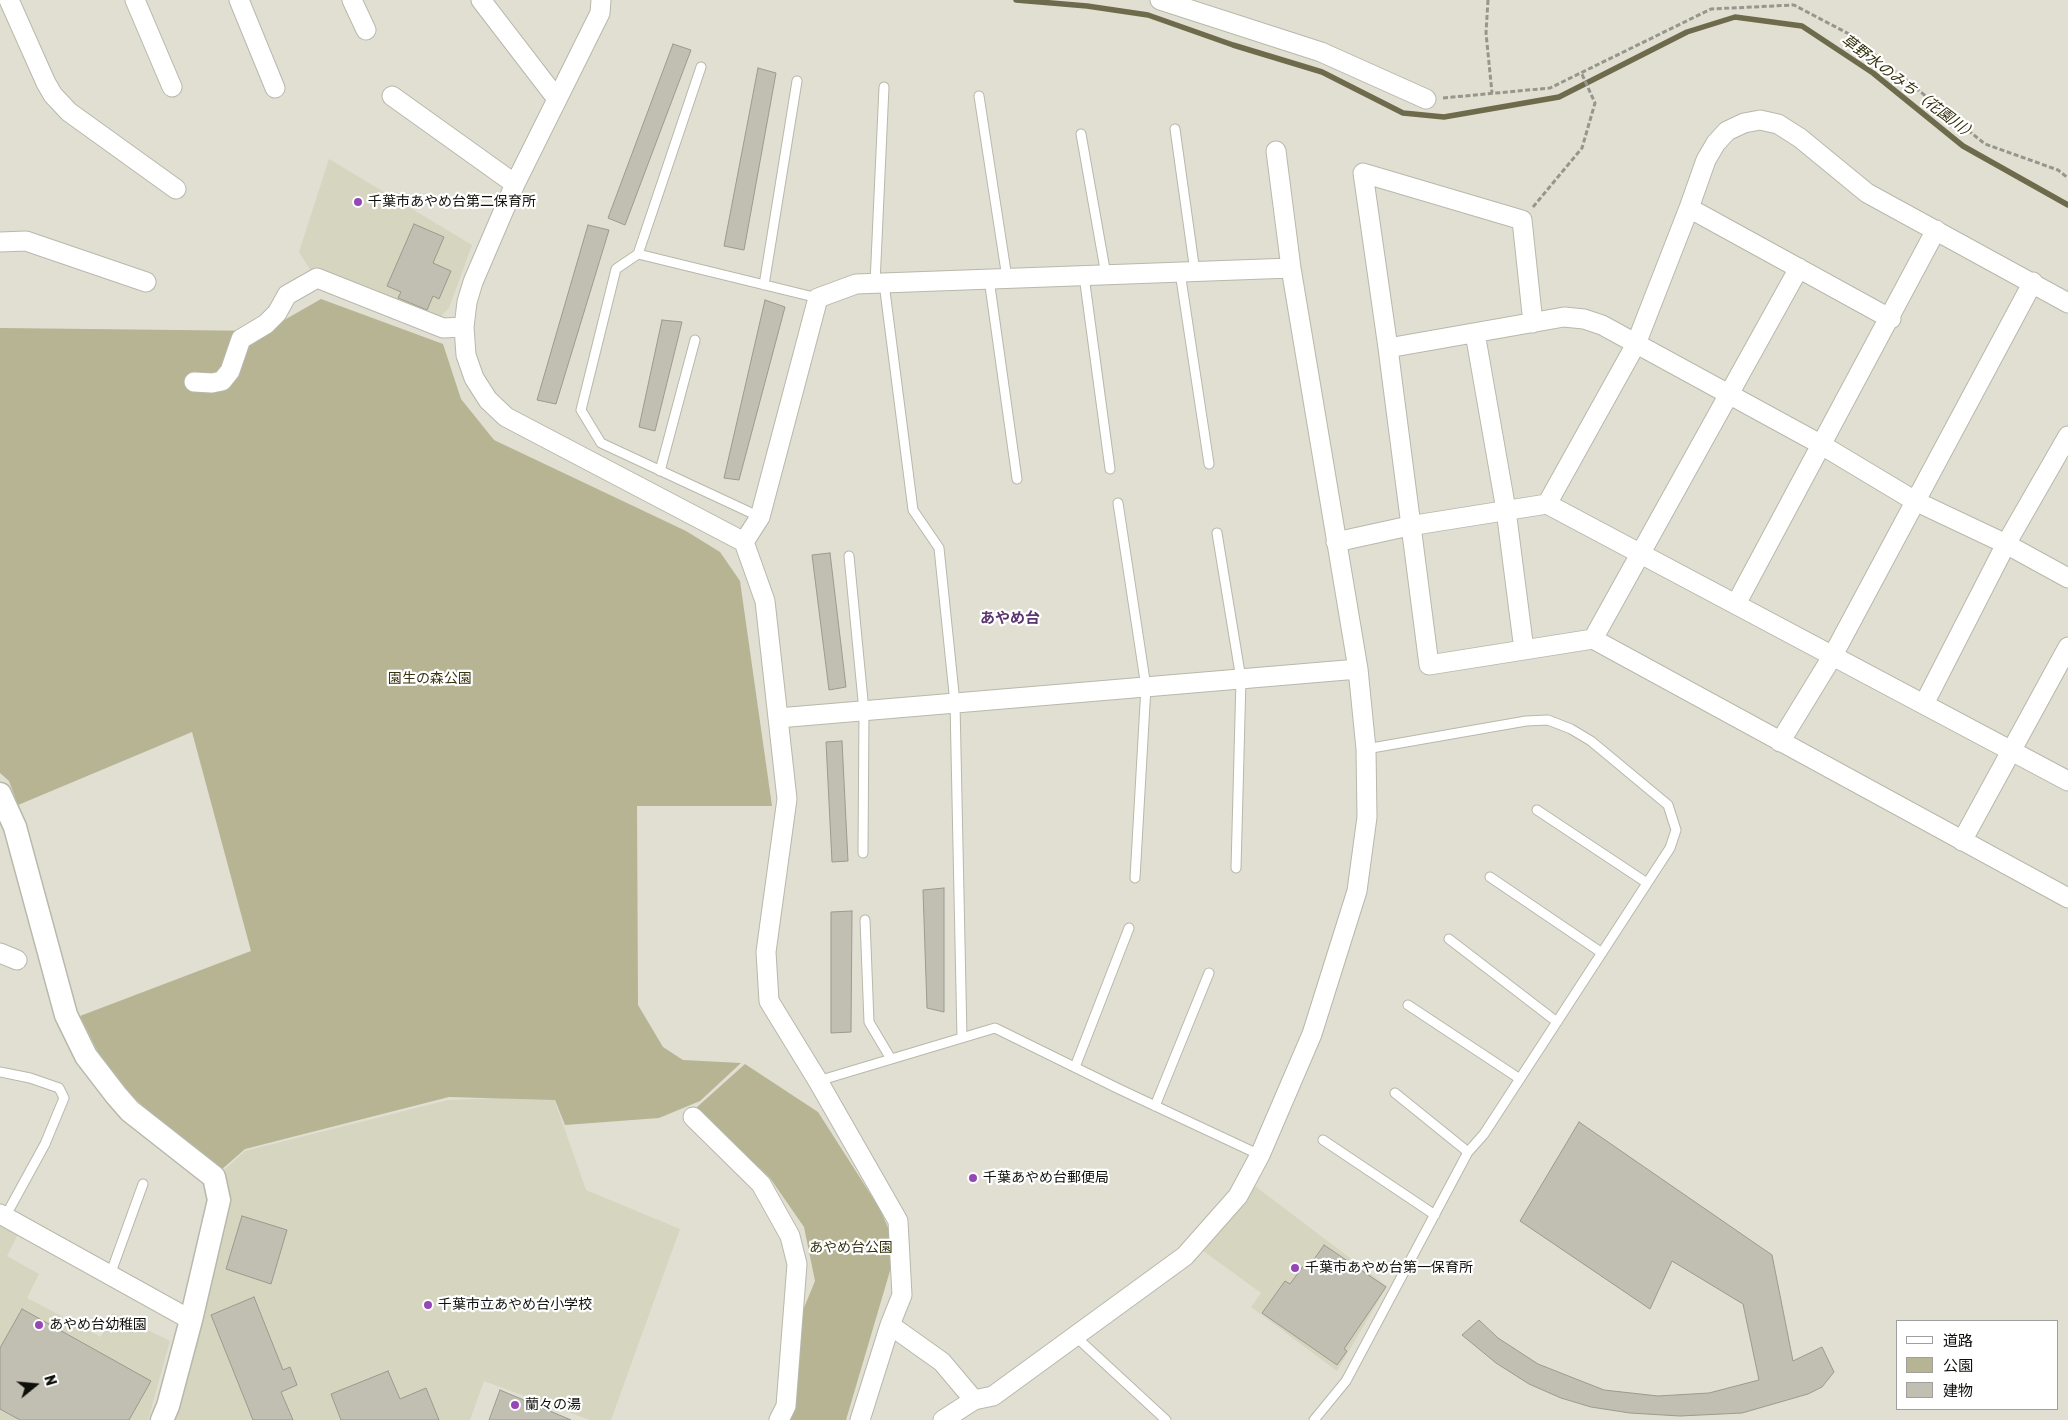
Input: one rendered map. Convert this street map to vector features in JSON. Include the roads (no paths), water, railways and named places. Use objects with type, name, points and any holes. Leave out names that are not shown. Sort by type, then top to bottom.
[{"type":"street","points":[[9,0],[46,84],[53,95],[69,112],[176,189]]},
{"type":"street","points":[[135,0],[172,87]]},
{"type":"street","points":[[239,0],[276,88]]},
{"type":"street","points":[[352,0],[366,30]]},
{"type":"street","points":[[481,0],[557,99]]},
{"type":"street","points":[[1160,0],[1321,52],[1426,99]]},
{"type":"street","points":[[598,4],[557,99],[515,184],[473,282],[467,302],[464,327],[466,355],[474,378],[488,400],[506,418],[744,542],[765,601],[788,800],[766,952],[769,1001],[818,1081],[898,1221],[902,1295],[890,1325],[860,1420]]},
{"type":"street","points":[[392,96],[515,184]]},
{"type":"street","points":[[1547,504],[1636,344],[1706,160],[1716,143],[1727,131],[1744,123],[1760,120],[1778,124],[1800,138],[1867,193],[2033,282],[2068,303]]},
{"type":"street","points":[[943,1420],[974,1400],[992,1396],[1185,1256],[1238,1196],[1260,1156],[1312,1034],[1357,891],[1367,817],[1366,749],[1358,670],[1291,268],[1276,151]]},
{"type":"street","points":[[1534,323],[1522,220],[1363,173],[1388,348],[1409,526],[1429,665],[1593,639],[2068,898]]},
{"type":"street","points":[[1689,208],[1891,318]]},
{"type":"street","points":[[1736,604],[1820,444],[1891,318],[1936,230]]},
{"type":"street","points":[[0,242],[26,241],[146,282]]},
{"type":"street","points":[[744,542],[760,517],[818,298],[856,284],[1291,268]]},
{"type":"street","points":[[1593,639],[1800,268]]},
{"type":"street","points":[[194,382],[212,383],[222,381],[230,371],[241,339],[277,313],[287,295],[317,278],[443,328],[464,327]]},
{"type":"street","points":[[1780,742],[1832,657],[2033,282]]},
{"type":"street","points":[[1388,348],[1564,317],[1584,319],[1602,325],[1820,444],[1915,501],[2006,544],[2068,578]]},
{"type":"street","points":[[1475,333],[1506,510],[1524,650]]},
{"type":"street","points":[[1924,704],[2006,544],[2068,436]]},
{"type":"street","points":[[1336,542],[1409,526],[1547,504],[1832,657],[2068,780]]},
{"type":"street","points":[[1962,841],[2068,647]]},
{"type":"street","points":[[778,718],[1358,670]]},
{"type":"street","points":[[0,794],[15,827],[66,1015],[86,1056],[130,1111],[214,1177],[219,1200],[191,1320],[168,1406],[162,1420]]},
{"type":"street","points":[[693,1118],[761,1184],[790,1236],[797,1264],[786,1406],[779,1420]]},
{"type":"street","points":[[2,1216],[191,1320]]},
{"type":"street","points":[[890,1325],[942,1362],[974,1400]]},
{"type":"lane","points":[[701,67],[638,254],[616,269],[581,410],[601,443],[760,517]]},
{"type":"lane","points":[[764,285],[797,81]]},
{"type":"lane","points":[[884,87],[879,283],[913,510],[939,548],[955,703],[962,1038]]},
{"type":"lane","points":[[979,96],[1017,480]]},
{"type":"lane","points":[[1176,129],[1188,272],[1209,464]]},
{"type":"lane","points":[[1081,134],[1106,275]]},
{"type":"lane","points":[[638,254],[818,298]]},
{"type":"lane","points":[[1084,276],[1110,469]]},
{"type":"lane","points":[[660,471],[695,340]]},
{"type":"lane","points":[[1118,504],[1146,687],[1135,878]]},
{"type":"lane","points":[[1217,533],[1241,679],[1236,868]]},
{"type":"lane","points":[[849,556],[864,711],[863,853]]},
{"type":"lane","points":[[1314,1420],[1346,1381],[1468,1152],[1484,1134],[1647,884],[1670,848],[1676,830],[1668,805],[1591,741],[1571,729],[1548,720],[1366,749]]},
{"type":"lane","points":[[1536,810],[1647,884]]},
{"type":"lane","points":[[1490,877],[1602,953]]},
{"type":"lane","points":[[865,920],[869,1022],[891,1059]]},
{"type":"lane","points":[[1075,1068],[1130,928]]},
{"type":"lane","points":[[1449,939],[1557,1022]]},
{"type":"lane","points":[[1155,1106],[1208,973]]},
{"type":"lane","points":[[1408,1005],[1520,1079]]},
{"type":"lane","points":[[818,1081],[995,1028],[1260,1156]]},
{"type":"lane","points":[[0,1072],[30,1078],[59,1088],[64,1098],[45,1144],[2,1216]]},
{"type":"lane","points":[[1395,1093],[1468,1152]]},
{"type":"lane","points":[[1323,1140],[1435,1215]]},
{"type":"lane","points":[[110,1275],[143,1184]]},
{"type":"lane","points":[[1075,1336],[1166,1420]]},
{"type":"waterway","name":"草野水のみち（花園川）","points":[[1016,0],[1087,6],[1148,15],[1233,45],[1322,72],[1403,113],[1444,117],[1559,97],[1687,32],[1735,17],[1802,26],[1873,73],[1963,146],[2068,205]]},
{"type":"place","name":"千葉市あやめ台第二保育所","points":[[358,202]]},
{"type":"place","name":"千葉あやめ台郵便局","points":[[973,1178]]},
{"type":"place","name":"千葉市あやめ台第一保育所","points":[[1295,1268]]},
{"type":"place","name":"千葉市立あやめ台小学校","points":[[428,1305]]},
{"type":"place","name":"あやめ台幼稚園","points":[[39,1325]]},
{"type":"place","name":"蘭々の湯","points":[[515,1405]]},
{"type":"district","name":"あやめ台","points":[[1010,619]]},
{"type":"park label","name":"園生の森公園","points":[[430,679]]},
{"type":"park label","name":"あやめ台公園","points":[[851,1248]]}]
